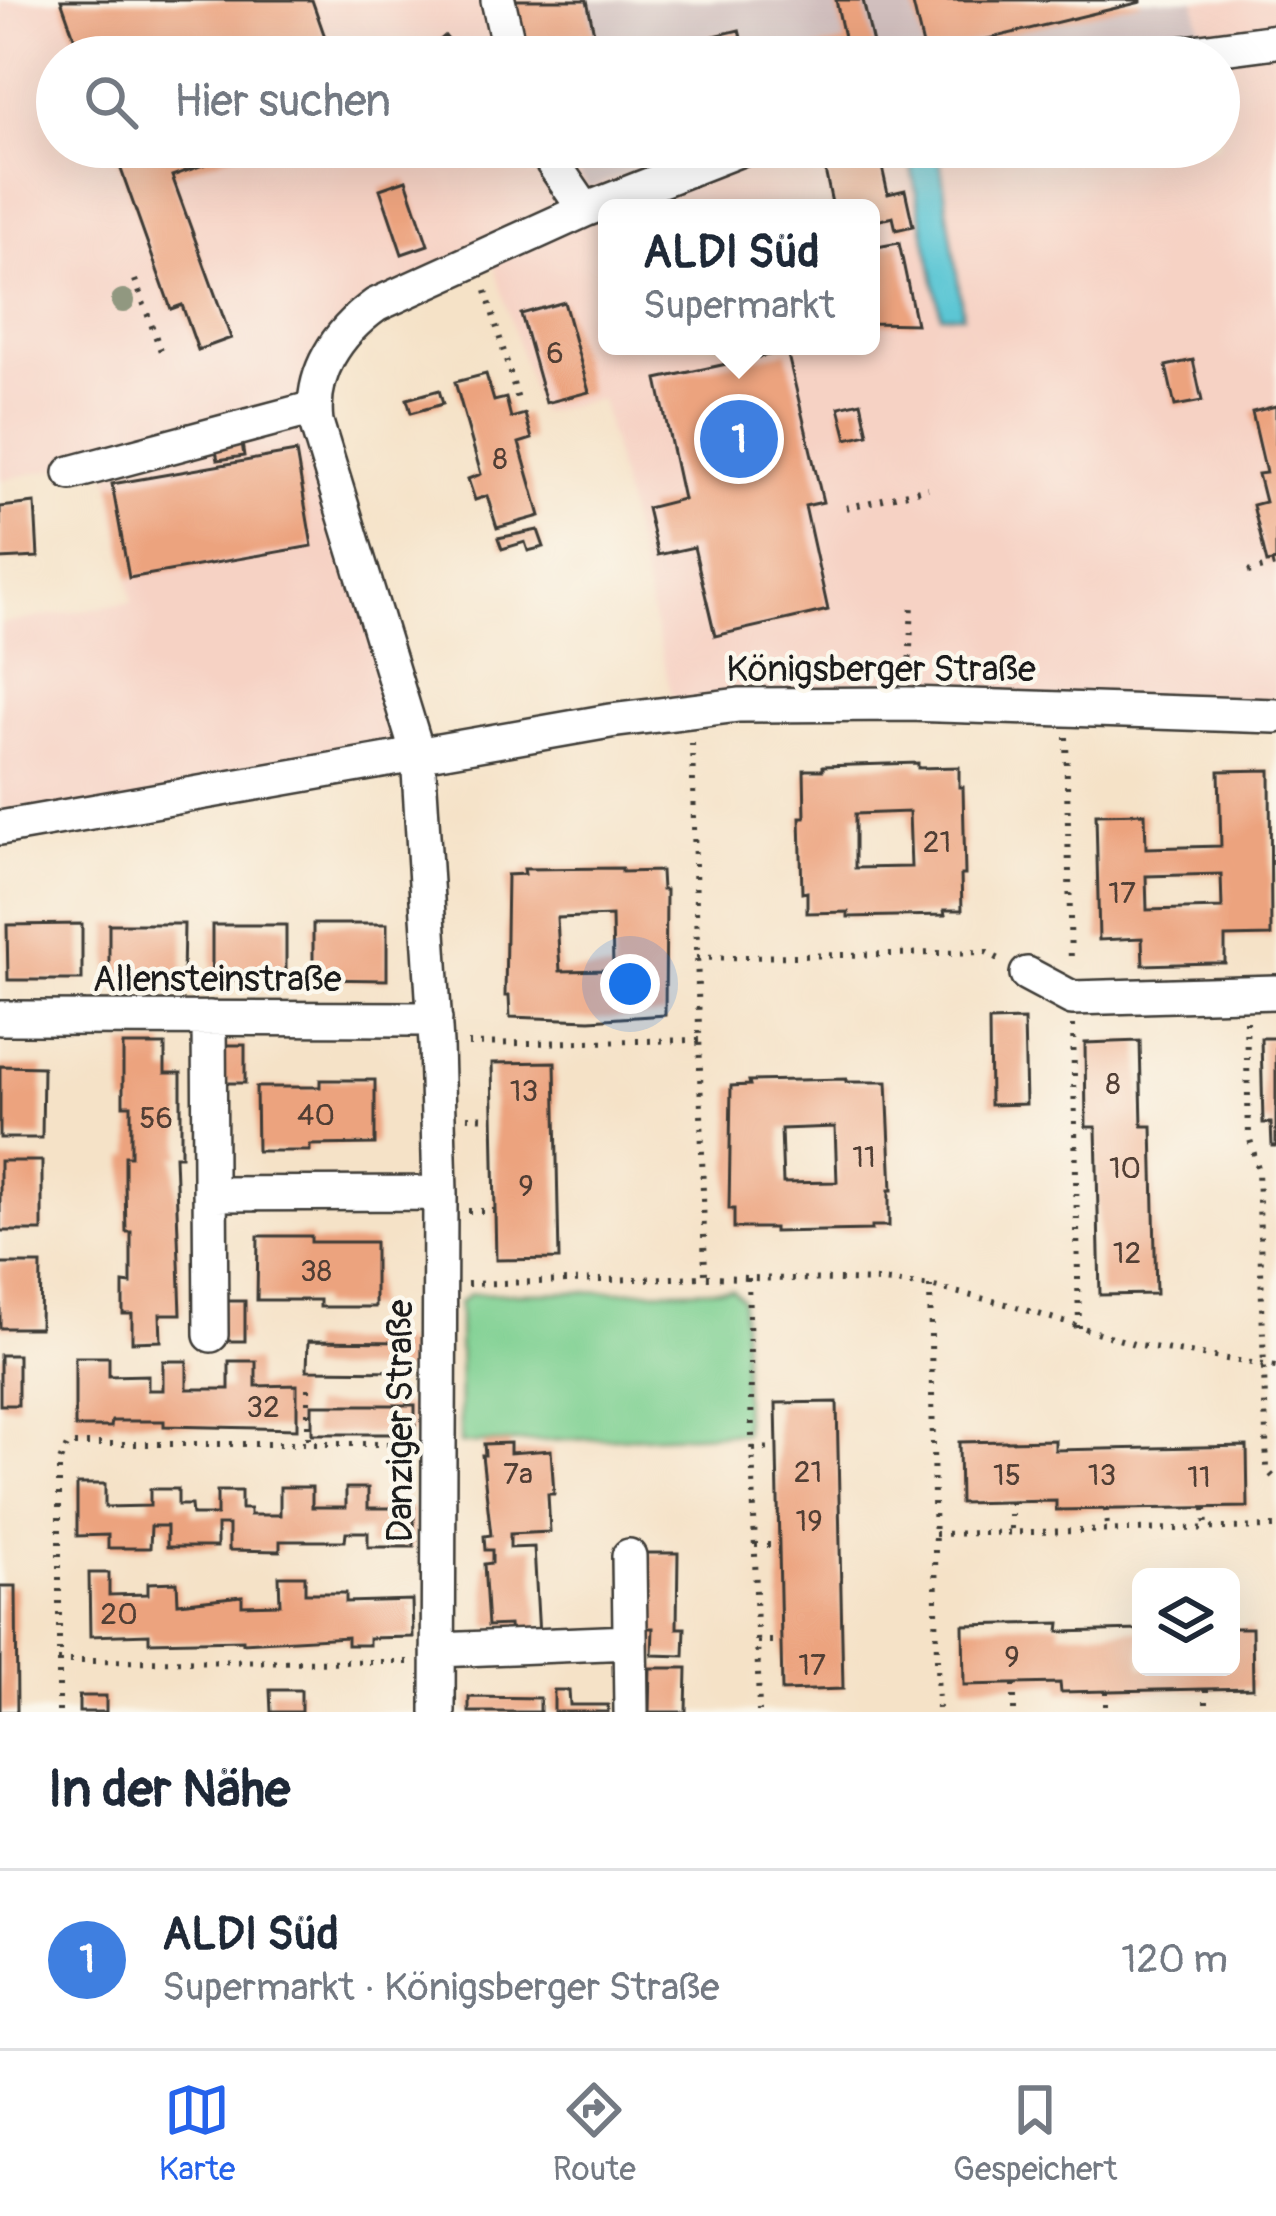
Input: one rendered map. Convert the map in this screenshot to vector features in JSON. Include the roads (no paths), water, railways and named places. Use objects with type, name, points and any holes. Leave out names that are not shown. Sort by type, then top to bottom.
[{"type":"street","points":[[498,0],[506,36]]},
{"type":"street","points":[[1240,46],[1276,41]]},
{"type":"street","points":[[557,168],[585,209]]},
{"type":"street","points":[[611,199],[691,168]]},
{"type":"street","points":[[418,755],[314,408],[327,358],[350,323],[394,295],[598,204]]},
{"type":"street","points":[[71,472],[314,408]]},
{"type":"street","name":"Königsberger Straße","points":[[0,828],[691,710],[818,702],[1276,716]]},
{"type":"street","name":"Danziger Straße","points":[[418,755],[440,1193],[438,1712]]},
{"type":"street","points":[[1027,974],[1072,998],[1261,992]]},
{"type":"street","name":"Allensteinstraße","points":[[0,1018],[209,1018],[435,1031]]},
{"type":"street","points":[[209,1018],[211,1335]]},
{"type":"street","points":[[211,1194],[440,1193]]},
{"type":"street","points":[[629,1556],[631,1712]]},
{"type":"street","points":[[438,1656],[630,1642]]},
{"type":"water","points":[[911,168],[941,168],[963,315],[941,315]]},
{"type":"place","name":"ALDI Süd","points":[[739,439]]}]
